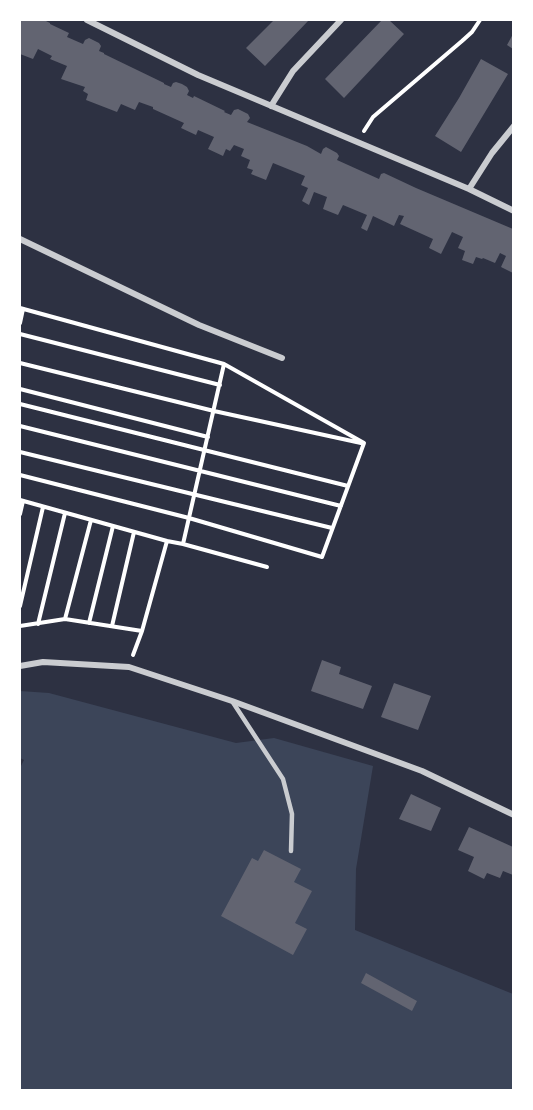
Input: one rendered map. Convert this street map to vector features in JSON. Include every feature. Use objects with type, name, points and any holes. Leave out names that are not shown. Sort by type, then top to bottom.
[{"type":"street","points":[[87,20],[198,75],[469,189],[513,211]]},
{"type":"street","points":[[271,106],[293,71],[341,20]]},
{"type":"street","points":[[469,189],[513,126]]},
{"type":"street","points":[[20,239],[199,325],[282,358]]},
{"type":"street","points":[[20,666],[44,662],[129,667],[231,701],[422,771],[513,815]]},
{"type":"lane","points":[[231,701],[283,779],[292,814],[291,851]]},
{"type":"path","points":[[357,142],[373,117],[472,32],[480,20]]},
{"type":"path","points":[[20,323],[21,308],[225,364],[364,443]]},
{"type":"path","points":[[20,334],[220,386]]},
{"type":"path","points":[[20,363],[214,411],[364,443]]},
{"type":"path","points":[[183,544],[225,364]]},
{"type":"path","points":[[20,389],[208,437]]},
{"type":"path","points":[[20,404],[348,486]]},
{"type":"path","points":[[20,426],[341,506]]},
{"type":"path","points":[[20,475],[189,518],[322,558],[364,443]]},
{"type":"path","points":[[20,452],[332,528]]},
{"type":"path","points":[[20,514],[21,501],[267,567]]},
{"type":"path","points":[[20,606],[43,507]]},
{"type":"path","points":[[38,624],[65,513]]},
{"type":"path","points":[[65,619],[91,520]]},
{"type":"path","points":[[90,623],[113,526]]},
{"type":"path","points":[[112,626],[134,532]]},
{"type":"path","points":[[129,667],[142,631],[167,541]]},
{"type":"path","points":[[20,626],[65,619],[142,631]]},
{"type":"shaded area","points":[[20,691],[49,693],[236,743],[274,738],[373,766],[356,869],[355,930],[513,994],[513,1090],[20,1090],[20,768],[24,760],[20,758]]},
{"type":"building","points":[[20,20],[44,20],[69,33],[67,37],[83,44],[89,38],[99,43],[101,46],[99,51],[104,54],[171,87],[176,82],[182,84],[189,91],[187,95],[193,98],[194,96],[224,112],[231,115],[234,110],[238,109],[248,114],[250,118],[247,122],[321,154],[326,147],[337,153],[339,156],[337,160],[379,179],[384,173],[513,229],[513,273],[501,267],[506,256],[500,253],[495,263],[476,257],[473,264],[462,260],[465,251],[458,248],[463,237],[452,232],[441,254],[429,248],[433,239],[400,224],[404,216],[399,215],[394,226],[373,216],[367,231],[361,228],[367,215],[343,205],[338,215],[323,209],[327,197],[314,192],[309,205],[302,201],[308,188],[301,185],[305,176],[273,163],[266,180],[251,174],[253,170],[247,168],[250,160],[241,156],[244,149],[234,145],[230,151],[226,149],[223,156],[208,149],[214,137],[198,130],[196,135],[181,128],[184,123],[153,107],[139,102],[135,110],[121,104],[117,112],[86,100],[88,94],[83,91],[85,87],[61,79],[67,66],[50,59],[52,56],[38,49],[33,59],[20,54]]},
{"type":"building","points":[[274,20],[309,20],[265,66],[246,48]]},
{"type":"building","points":[[382,20],[389,20],[404,34],[344,98],[325,79]]},
{"type":"building","points":[[513,34],[513,49],[507,45]]},
{"type":"building","points":[[481,59],[508,74],[461,152],[435,136]]},
{"type":"building","points":[[322,660],[341,667],[339,674],[372,686],[363,709],[311,691]]},
{"type":"building","points":[[394,683],[431,696],[418,730],[381,717]]},
{"type":"building","points":[[411,794],[441,808],[431,831],[399,819]]},
{"type":"building","points":[[469,827],[513,847],[513,875],[503,871],[500,878],[487,873],[484,879],[468,871],[474,857],[458,850]]},
{"type":"building","points":[[264,850],[301,869],[294,882],[312,891],[295,923],[307,929],[293,955],[221,916],[252,858],[258,861]]},
{"type":"building","points":[[366,973],[417,1001],[412,1011],[361,983]]}]
